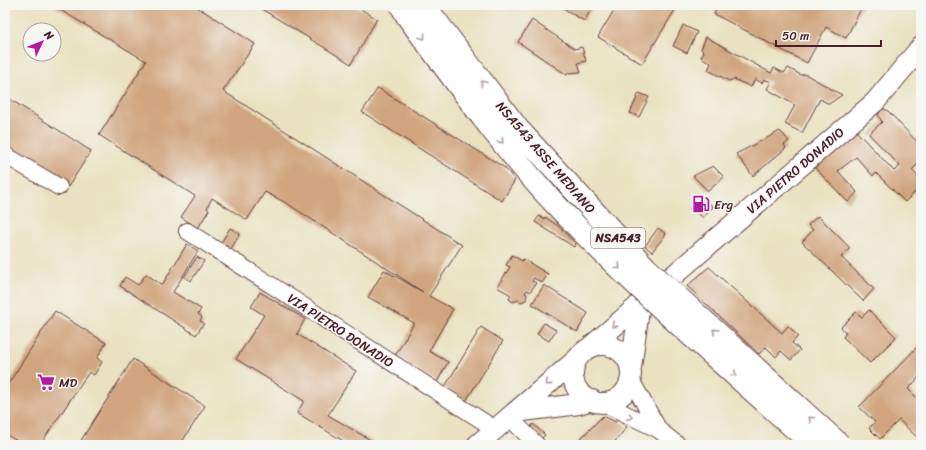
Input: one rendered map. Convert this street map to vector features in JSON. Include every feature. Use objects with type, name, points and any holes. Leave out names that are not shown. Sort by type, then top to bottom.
[{"type":"highway","name":"NSA543 ASSE MEDIANO","points":[[401,5],[407,16],[492,130],[558,207],[629,279],[813,445]]},
{"type":"highway","name":"NSA543 ASSE MEDIANO","points":[[424,5],[518,129],[646,268],[840,445]]},
{"type":"main road","name":"VIA PIETRO DONADIO","points":[[477,445],[875,102],[921,47]]},
{"type":"main road","points":[[506,419],[597,401],[608,402],[620,396],[628,386],[631,373],[640,303]]},
{"type":"main road","points":[[597,401],[584,396],[575,382],[574,366],[583,353],[597,345],[614,347],[622,352],[631,373]]},
{"type":"street","points":[[5,155],[59,187]]},
{"type":"street","name":"VIA PIETRO DONADIO","points":[[187,231],[506,419]]},
{"type":"street","points":[[631,373],[659,430]]},
{"type":"street","points":[[597,401],[659,430],[678,445]]},
{"type":"street","points":[[506,419],[537,445]]},
{"type":"building","points":[[52,5],[194,5],[255,44],[223,91],[462,245],[429,296],[453,309],[429,351],[448,362],[437,382],[395,356],[414,323],[368,297],[384,270],[423,292],[288,204],[265,192],[247,220],[212,198],[207,208],[209,210],[198,228],[181,217],[195,196],[99,135],[146,61]]},
{"type":"building","points":[[255,5],[354,5],[377,19],[351,64]]},
{"type":"building","points":[[558,5],[594,5],[584,21]]},
{"type":"building","points":[[617,5],[678,5],[642,64],[598,37]]},
{"type":"building","points":[[719,5],[863,5],[846,38],[826,27],[807,63],[714,14]]},
{"type":"building","points":[[532,20],[575,49],[582,47],[586,61],[578,63],[581,72],[568,73],[567,75],[518,42]]},
{"type":"building","points":[[683,25],[697,32],[687,53],[673,46]]},
{"type":"building","points":[[706,37],[771,73],[774,68],[784,73],[788,68],[801,75],[805,74],[842,95],[829,104],[820,99],[802,133],[785,124],[795,105],[767,89],[771,82],[764,79],[762,83],[755,79],[751,87],[734,79],[729,81],[708,70],[711,63],[701,57],[704,52],[701,49]]},
{"type":"building","points":[[378,88],[505,168],[515,180],[502,201],[362,112]]},
{"type":"building","points":[[639,93],[649,97],[639,117],[630,113]]},
{"type":"building","points":[[5,96],[91,151],[68,187],[5,147]]},
{"type":"building","points":[[884,109],[888,111],[921,146],[921,161],[912,170],[921,180],[921,198],[915,192],[905,202],[876,173],[873,176],[856,157],[838,171],[857,192],[848,202],[814,167],[855,130],[894,171],[900,166],[869,134],[882,122],[878,115],[881,110]]},
{"type":"building","points":[[780,131],[789,141],[784,145],[786,148],[753,176],[736,154]]},
{"type":"building","points":[[713,166],[724,177],[708,191],[693,176]]},
{"type":"building","points":[[704,198],[713,207],[703,218],[693,208]]},
{"type":"building","points":[[539,216],[544,219],[545,217],[558,226],[576,244],[574,247],[535,222]]},
{"type":"building","points":[[818,216],[850,248],[841,257],[874,289],[863,301],[802,242],[813,230],[808,225]]},
{"type":"building","points":[[230,228],[240,234],[231,249],[221,243]]},
{"type":"building","points":[[658,228],[666,234],[652,252],[645,246]]},
{"type":"building","points":[[187,244],[198,251],[173,292],[201,309],[198,314],[202,317],[200,321],[204,323],[196,335],[120,286],[125,277],[138,285],[146,274],[162,285]]},
{"type":"building","points":[[512,255],[522,261],[523,259],[548,274],[542,283],[534,278],[532,281],[536,283],[530,292],[527,290],[525,293],[527,294],[526,300],[521,302],[518,300],[513,302],[509,299],[511,295],[497,287],[510,267],[506,265]]},
{"type":"building","points":[[197,257],[204,261],[191,281],[184,277]]},
{"type":"building","points":[[709,267],[782,333],[788,326],[798,336],[792,343],[800,350],[791,360],[781,351],[776,357],[766,347],[759,354],[687,286]]},
{"type":"building","points":[[544,285],[588,313],[577,332],[532,304]]},
{"type":"building","points":[[260,292],[305,319],[297,334],[356,371],[328,415],[379,445],[350,445],[297,413],[304,401],[236,359],[264,315],[251,307]]},
{"type":"building","points":[[869,310],[896,337],[870,363],[843,337],[846,333],[841,327],[856,312],[862,317]]},
{"type":"building","name":"MD","points":[[55,311],[106,343],[97,358],[102,362],[94,375],[89,372],[40,445],[24,445],[5,434],[5,389]]},
{"type":"building","points":[[544,323],[556,330],[549,341],[537,334]]},
{"type":"building","points":[[481,327],[503,341],[466,401],[444,388]]},
{"type":"building","points":[[921,343],[921,375],[908,389],[917,398],[921,395],[921,441],[899,420],[880,439],[869,428],[875,422],[859,407]]},
{"type":"building","points":[[133,359],[205,406],[180,445],[78,445]]},
{"type":"building","points":[[603,416],[616,422],[617,420],[627,427],[612,445],[574,445]]},
{"type":"building","points":[[533,424],[545,435],[542,438],[531,427]]},
{"type":"place","name":"Erg","points":[[701,204]]},
{"type":"place","name":"MD","points":[[46,382]]}]
